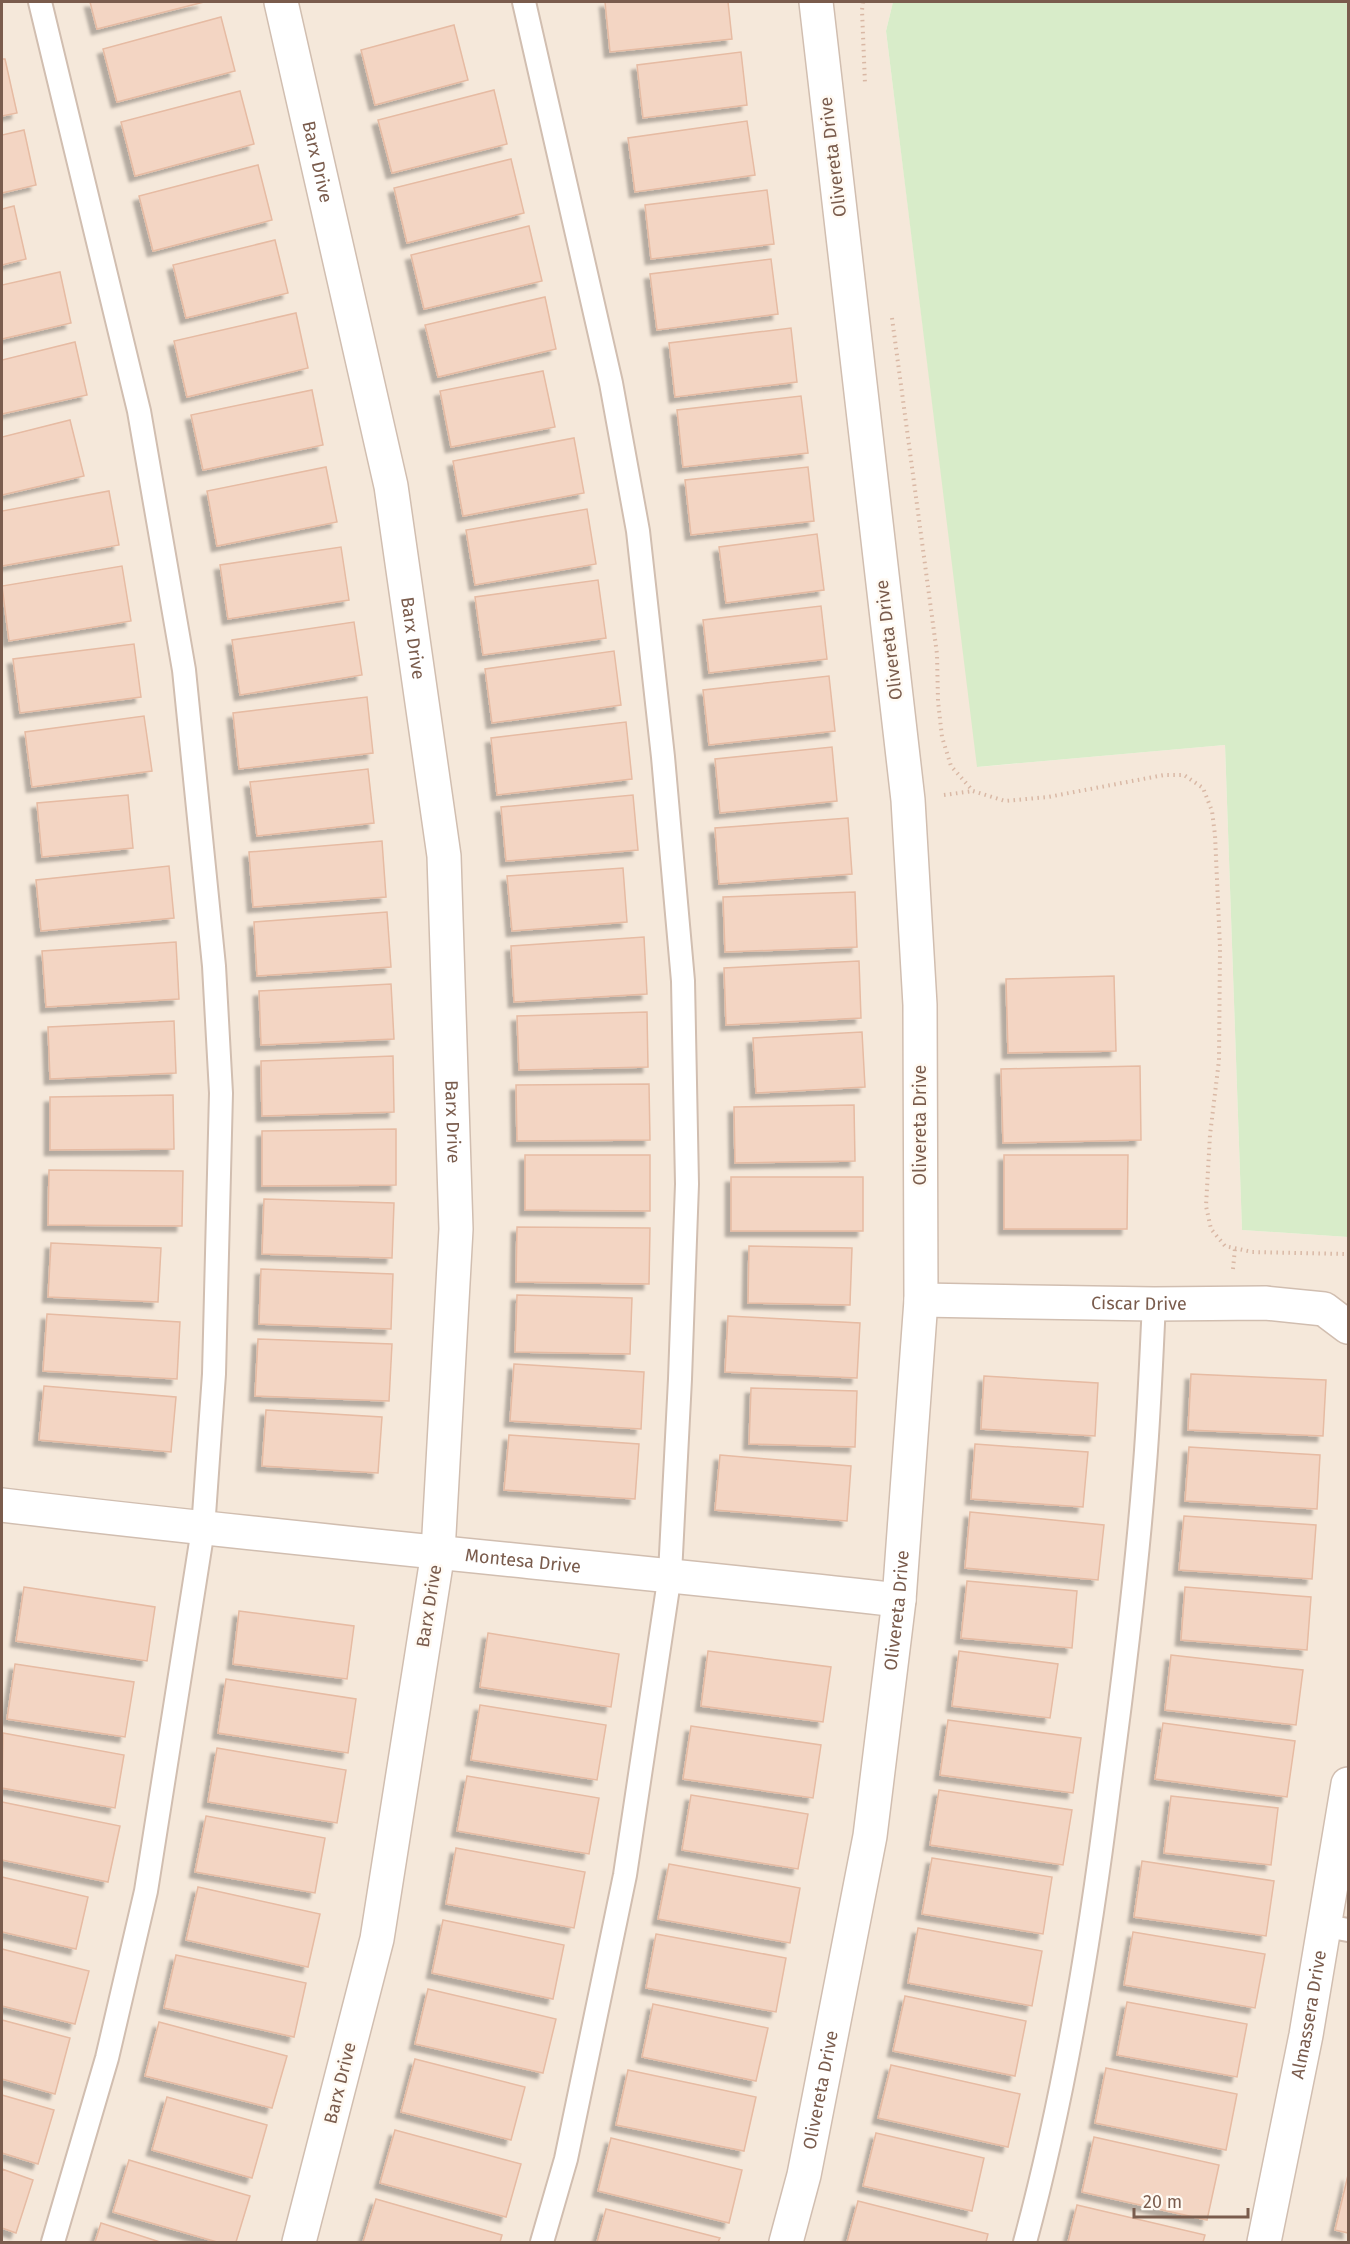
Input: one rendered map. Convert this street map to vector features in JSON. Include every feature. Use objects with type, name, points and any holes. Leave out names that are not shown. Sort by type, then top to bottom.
[{"type":"street","name":"Barx Drive","points":[[283,2],[391,486],[444,856],[456,1229],[438,1552],[377,1939],[299,2242]]},
{"type":"street","name":"Olivereta Drive","points":[[786,2242],[804,2175],[870,1836],[899,1600],[921,1300],[920,1005],[908,800],[816,2]]},
{"type":"street","name":"Ciscar Drive","points":[[921,1300],[1154,1304],[1265,1303],[1324,1309],[1348,1327]]},
{"type":"street","name":"Montesa Drive","points":[[2,1505],[203,1529],[669,1574],[899,1600]]},
{"type":"street","name":"Almassera Drive","points":[[1264,2242],[1337,1928],[1348,1784]]},
{"type":"lane","points":[[40,2],[139,411],[184,670],[214,966],[221,1093],[214,1374],[203,1529],[146,1891],[107,2058],[53,2242]]},
{"type":"lane","points":[[524,2],[613,394],[638,531],[663,757],[683,981],[687,1184],[680,1379],[669,1574],[625,1875],[566,2159],[542,2242]]},
{"type":"lane","points":[[1025,2242],[1064,2070],[1093,1917],[1130,1626],[1145,1473],[1154,1304]]},
{"type":"path","points":[[863,2],[865,88]]},
{"type":"path","points":[[892,317],[937,654],[938,701],[942,737],[951,766],[973,791],[1005,801],[1048,797],[1164,775],[1184,776],[1203,788],[1212,811],[1215,835],[1220,947],[1219,1060],[1210,1135],[1206,1206],[1211,1229],[1225,1246],[1252,1252],[1348,1254]]},
{"type":"shaded area","points":[[2,2],[893,2],[886,31],[978,767],[1225,745],[1242,1230],[1348,1237],[1348,2242],[2,2242]]},
{"type":"green space","points":[[893,2],[1348,2],[1348,1237],[1242,1230],[1225,745],[977,767],[886,31]]},
{"type":"building","points":[[90,2],[204,2],[97,29]]},
{"type":"building","points":[[605,2],[728,2],[732,39],[610,52]]},
{"type":"building","points":[[221,17],[235,71],[117,102],[103,49]]},
{"type":"building","points":[[454,25],[468,80],[375,105],[361,50]]},
{"type":"building","points":[[741,52],[747,105],[643,118],[637,65]]},
{"type":"building","points":[[2,59],[5,59],[17,113],[2,116]]},
{"type":"building","points":[[494,90],[507,144],[392,173],[378,120]]},
{"type":"building","points":[[240,91],[254,144],[135,176],[121,122]]},
{"type":"building","points":[[747,121],[755,175],[635,192],[628,138]]},
{"type":"building","points":[[24,130],[36,185],[2,193],[2,135]]},
{"type":"building","points":[[511,159],[524,213],[407,243],[394,188]]},
{"type":"building","points":[[258,165],[272,220],[153,251],[139,196]]},
{"type":"building","points":[[767,190],[774,244],[651,259],[645,205]]},
{"type":"building","points":[[14,206],[26,259],[2,265],[2,209]]},
{"type":"building","points":[[529,226],[542,281],[424,309],[411,255]]},
{"type":"building","points":[[275,240],[288,293],[186,318],[173,265]]},
{"type":"building","points":[[771,259],[778,314],[657,330],[650,274]]},
{"type":"building","points":[[60,272],[71,323],[2,339],[2,285]]},
{"type":"building","points":[[545,297],[556,349],[438,377],[425,325]]},
{"type":"building","points":[[296,313],[308,368],[187,397],[174,341]]},
{"type":"building","points":[[791,328],[797,382],[675,397],[669,343]]},
{"type":"building","points":[[75,342],[87,395],[2,414],[2,360]]},
{"type":"building","points":[[543,371],[555,427],[451,447],[440,391]]},
{"type":"building","points":[[312,390],[323,445],[203,470],[191,415]]},
{"type":"building","points":[[801,396],[808,453],[683,467],[677,410]]},
{"type":"building","points":[[70,420],[84,476],[2,495],[2,437]]},
{"type":"building","points":[[574,438],[584,493],[463,516],[453,461]]},
{"type":"building","points":[[326,467],[337,522],[217,546],[207,491]]},
{"type":"building","points":[[808,467],[814,521],[691,535],[685,480]]},
{"type":"building","points":[[109,491],[119,545],[2,566],[2,511]]},
{"type":"building","points":[[587,509],[596,564],[475,585],[466,530]]},
{"type":"building","points":[[817,534],[824,590],[726,603],[719,547]]},
{"type":"building","points":[[341,547],[349,600],[228,619],[220,565]]},
{"type":"building","points":[[122,566],[131,621],[9,641],[2,586]]},
{"type":"building","points":[[598,580],[606,638],[483,655],[475,597]]},
{"type":"building","points":[[821,606],[827,659],[709,673],[703,620]]},
{"type":"building","points":[[354,622],[362,675],[240,695],[232,640]]},
{"type":"building","points":[[134,644],[141,697],[20,713],[13,659]]},
{"type":"building","points":[[614,651],[621,705],[492,723],[485,669]]},
{"type":"building","points":[[829,676],[835,731],[709,745],[703,690]]},
{"type":"building","points":[[367,697],[373,753],[239,769],[233,713]]},
{"type":"building","points":[[144,716],[152,771],[32,787],[25,732]]},
{"type":"building","points":[[626,722],[632,779],[497,795],[491,738]]},
{"type":"building","points":[[832,747],[837,801],[720,813],[715,759]]},
{"type":"building","points":[[368,769],[374,823],[257,836],[250,782]]},
{"type":"building","points":[[128,795],[133,848],[42,857],[37,803]]},
{"type":"building","points":[[633,795],[638,850],[506,861],[501,807]]},
{"type":"building","points":[[848,818],[852,874],[719,884],[715,828]]},
{"type":"building","points":[[382,841],[386,897],[253,907],[249,852]]},
{"type":"building","points":[[169,866],[174,918],[41,931],[36,880]]},
{"type":"building","points":[[623,868],[627,922],[512,931],[507,876]]},
{"type":"building","points":[[855,892],[857,947],[725,952],[723,897]]},
{"type":"building","points":[[387,912],[391,967],[257,976],[254,922]]},
{"type":"building","points":[[644,937],[647,994],[514,1002],[511,946]]},
{"type":"building","points":[[176,942],[179,999],[46,1007],[42,951]]},
{"type":"building","points":[[859,961],[861,1018],[726,1025],[724,968]]},
{"type":"building","points":[[1114,976],[1116,1051],[1008,1053],[1006,979]]},
{"type":"building","points":[[391,984],[394,1039],[261,1045],[259,991]]},
{"type":"building","points":[[647,1012],[648,1067],[519,1070],[517,1016]]},
{"type":"building","points":[[174,1021],[176,1073],[50,1079],[48,1027]]},
{"type":"building","points":[[862,1032],[865,1087],[756,1093],[753,1038]]},
{"type":"building","points":[[393,1056],[394,1112],[262,1116],[261,1061]]},
{"type":"building","points":[[1140,1066],[1141,1140],[1003,1143],[1001,1069]]},
{"type":"building","points":[[649,1084],[650,1140],[517,1141],[516,1085]]},
{"type":"building","points":[[173,1095],[174,1149],[50,1150],[50,1097]]},
{"type":"building","points":[[854,1105],[855,1161],[735,1163],[734,1107]]},
{"type":"building","points":[[396,1129],[396,1185],[262,1186],[262,1131]]},
{"type":"building","points":[[525,1155],[650,1155],[650,1211],[525,1210]]},
{"type":"building","points":[[1004,1155],[1128,1155],[1127,1229],[1004,1229]]},
{"type":"building","points":[[49,1170],[183,1171],[182,1226],[48,1225]]},
{"type":"building","points":[[731,1177],[863,1177],[863,1231],[731,1231]]},
{"type":"building","points":[[264,1199],[394,1203],[392,1258],[262,1254]]},
{"type":"building","points":[[517,1227],[650,1228],[649,1284],[516,1282]]},
{"type":"building","points":[[51,1243],[161,1248],[158,1302],[48,1297]]},
{"type":"building","points":[[749,1246],[852,1248],[850,1305],[748,1303]]},
{"type":"building","points":[[261,1269],[393,1274],[391,1329],[259,1324]]},
{"type":"building","points":[[517,1295],[632,1298],[630,1354],[515,1352]]},
{"type":"building","points":[[47,1314],[180,1322],[177,1379],[43,1371]]},
{"type":"building","points":[[728,1316],[860,1323],[857,1378],[725,1372]]},
{"type":"building","points":[[258,1339],[392,1344],[389,1401],[255,1396]]},
{"type":"building","points":[[514,1364],[644,1372],[641,1429],[510,1421]]},
{"type":"building","points":[[1191,1374],[1326,1380],[1323,1436],[1188,1430]]},
{"type":"building","points":[[984,1376],[1098,1383],[1095,1436],[981,1429]]},
{"type":"building","points":[[44,1386],[176,1397],[171,1452],[39,1440]]},
{"type":"building","points":[[751,1388],[857,1391],[855,1447],[749,1444]]},
{"type":"building","points":[[266,1410],[382,1417],[378,1473],[262,1466]]},
{"type":"building","points":[[509,1435],[639,1444],[635,1499],[504,1490]]},
{"type":"building","points":[[975,1444],[1088,1452],[1083,1507],[971,1499]]},
{"type":"building","points":[[1189,1447],[1320,1455],[1317,1509],[1185,1501]]},
{"type":"building","points":[[720,1455],[851,1466],[847,1521],[715,1510]]},
{"type":"building","points":[[970,1512],[1104,1525],[1098,1580],[965,1568]]},
{"type":"building","points":[[1184,1516],[1316,1525],[1312,1579],[1179,1570]]},
{"type":"building","points":[[967,1581],[1077,1591],[1072,1648],[961,1638]]},
{"type":"building","points":[[24,1587],[155,1607],[147,1661],[16,1641]]},
{"type":"building","points":[[1185,1587],[1311,1597],[1307,1650],[1181,1640]]},
{"type":"building","points":[[239,1611],[354,1626],[347,1679],[233,1664]]},
{"type":"building","points":[[488,1633],[619,1654],[611,1707],[480,1687]]},
{"type":"building","points":[[708,1651],[831,1667],[823,1722],[701,1706]]},
{"type":"building","points":[[959,1651],[1058,1664],[1050,1718],[952,1706]]},
{"type":"building","points":[[1171,1655],[1303,1670],[1296,1725],[1165,1710]]},
{"type":"building","points":[[15,1664],[134,1682],[125,1737],[7,1719]]},
{"type":"building","points":[[226,1679],[356,1699],[348,1753],[218,1733]]},
{"type":"building","points":[[480,1705],[606,1725],[597,1780],[471,1760]]},
{"type":"building","points":[[948,1720],[1081,1738],[1073,1793],[940,1775]]},
{"type":"building","points":[[1163,1723],[1295,1741],[1287,1797],[1155,1779]]},
{"type":"building","points":[[691,1726],[821,1745],[813,1798],[683,1779]]},
{"type":"building","points":[[3,1733],[124,1755],[115,1808],[2,1788]]},
{"type":"building","points":[[217,1748],[346,1770],[337,1823],[208,1802]]},
{"type":"building","points":[[467,1776],[599,1798],[589,1854],[457,1831]]},
{"type":"building","points":[[939,1790],[1072,1810],[1063,1865],[930,1845]]},
{"type":"building","points":[[691,1795],[808,1814],[798,1869],[682,1850]]},
{"type":"building","points":[[1171,1796],[1278,1808],[1271,1865],[1164,1853]]},
{"type":"building","points":[[2,1802],[120,1826],[108,1882],[2,1860]]},
{"type":"building","points":[[206,1816],[325,1838],[315,1893],[195,1872]]},
{"type":"building","points":[[456,1848],[585,1872],[574,1928],[446,1904]]},
{"type":"building","points":[[932,1858],[1052,1877],[1043,1934],[922,1914]]},
{"type":"building","points":[[1142,1861],[1274,1881],[1266,1936],[1134,1917]]},
{"type":"building","points":[[669,1864],[800,1888],[790,1943],[658,1919]]},
{"type":"building","points":[[2,1877],[88,1897],[76,1949],[2,1932]]},
{"type":"building","points":[[198,1887],[320,1914],[308,1967],[186,1940]]},
{"type":"building","points":[[443,1920],[564,1945],[553,1999],[432,1973]]},
{"type":"building","points":[[918,1928],[1042,1951],[1032,2006],[908,1983]]},
{"type":"building","points":[[1133,1932],[1265,1954],[1255,2008],[1124,1985]]},
{"type":"building","points":[[656,1934],[786,1958],[776,2012],[646,1988]]},
{"type":"building","points":[[2,1949],[89,1971],[75,2024],[2,2006]]},
{"type":"building","points":[[176,1955],[306,1983],[294,2037],[164,2008]]},
{"type":"building","points":[[428,1989],[556,2019],[543,2073],[415,2044]]},
{"type":"building","points":[[905,1996],[1026,2021],[1015,2076],[893,2051]]},
{"type":"building","points":[[1127,2002],[1247,2024],[1237,2077],[1117,2055]]},
{"type":"building","points":[[653,2004],[768,2028],[756,2081],[642,2057]]},
{"type":"building","points":[[2,2020],[70,2038],[55,2094],[2,2079]]},
{"type":"building","points":[[159,2022],[287,2056],[272,2108],[145,2076]]},
{"type":"building","points":[[415,2059],[525,2087],[511,2140],[401,2112]]},
{"type":"building","points":[[891,2065],[1020,2094],[1008,2147],[878,2118]]},
{"type":"building","points":[[1106,2068],[1237,2094],[1226,2150],[1095,2123]]},
{"type":"building","points":[[628,2070],[756,2097],[744,2151],[616,2125]]},
{"type":"building","points":[[2,2095],[54,2110],[38,2164],[2,2153]]},
{"type":"building","points":[[167,2097],[267,2125],[252,2178],[152,2150]]},
{"type":"building","points":[[395,2130],[521,2164],[506,2217],[380,2183]]},
{"type":"building","points":[[876,2133],[984,2158],[972,2211],[863,2186]]},
{"type":"building","points":[[1094,2137],[1219,2165],[1207,2220],[1082,2192]]},
{"type":"building","points":[[611,2138],[742,2170],[729,2223],[598,2191]]},
{"type":"building","points":[[129,2160],[250,2196],[236,2242],[217,2242],[113,2212]]},
{"type":"building","points":[[2,2169],[33,2180],[16,2233],[2,2228]]},
{"type":"building","points":[[1348,2175],[1348,2233],[1335,2230]]},
{"type":"building","points":[[376,2199],[502,2235],[500,2242],[363,2242]]},
{"type":"building","points":[[858,2201],[988,2234],[986,2242],[847,2242]]},
{"type":"building","points":[[1077,2205],[1205,2235],[1203,2242],[1068,2242]]},
{"type":"building","points":[[606,2209],[720,2238],[718,2242],[597,2242]]},
{"type":"building","points":[[101,2223],[160,2242],[95,2242]]}]
